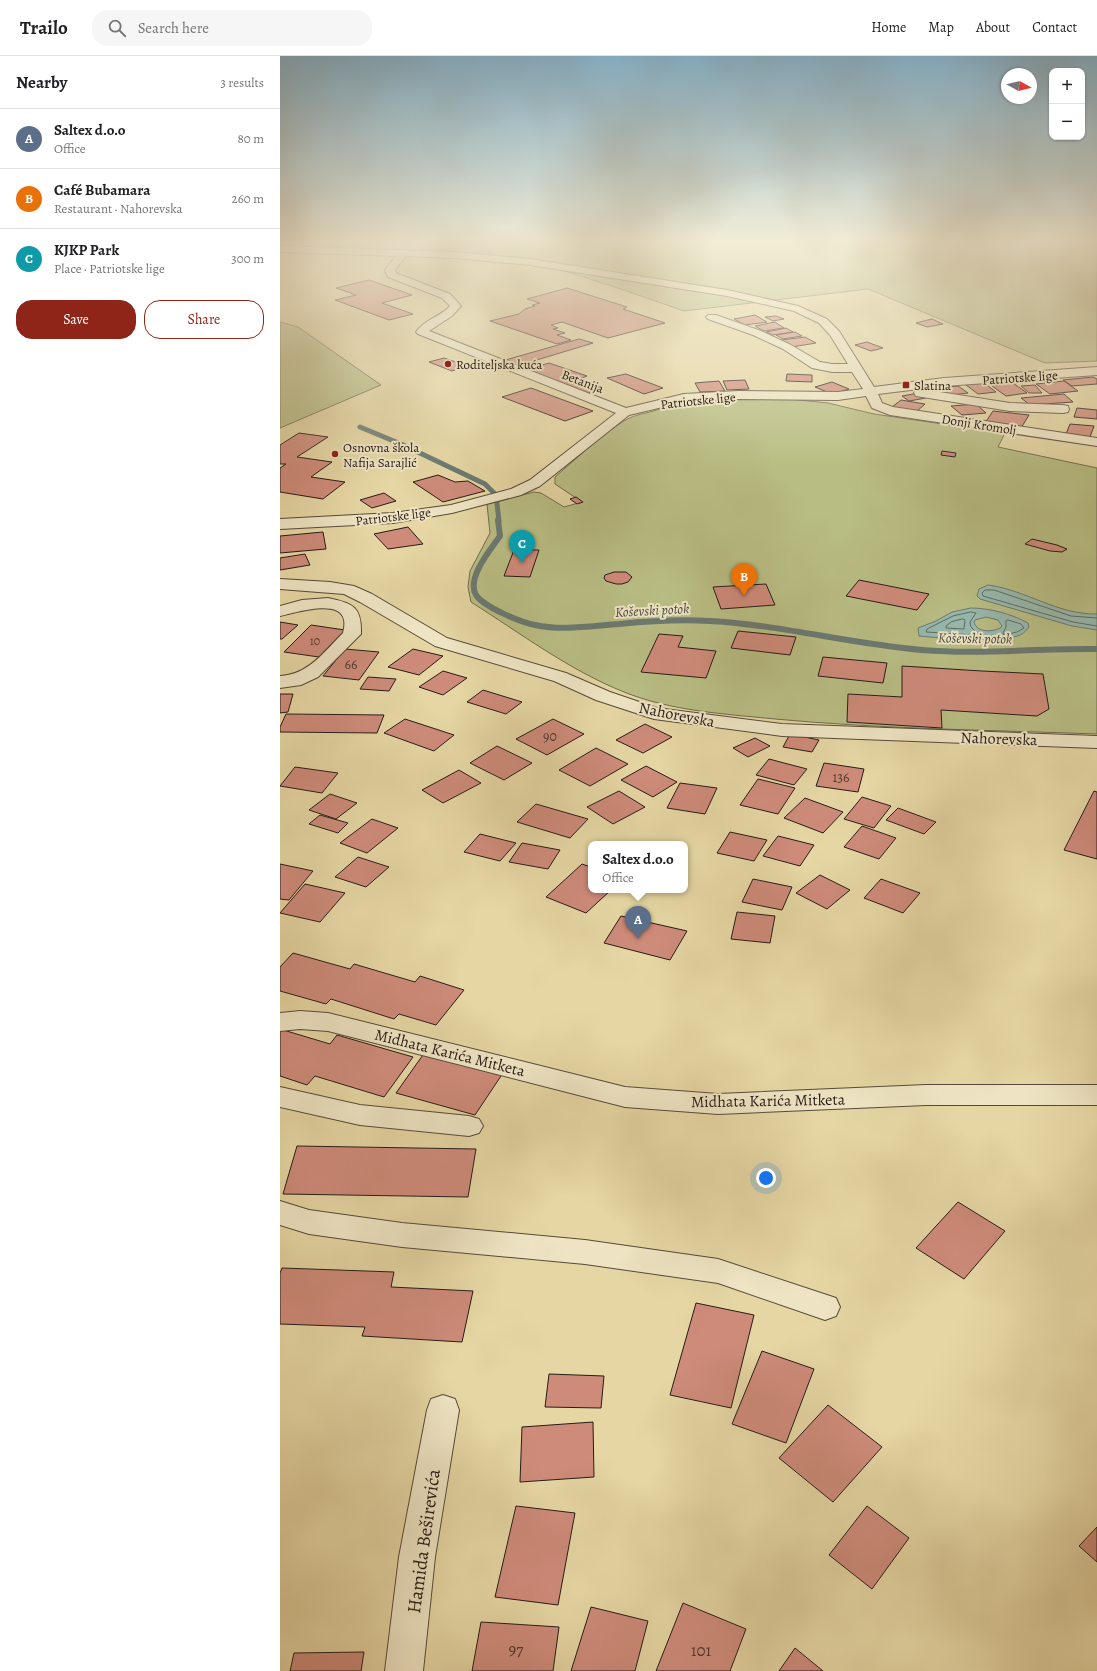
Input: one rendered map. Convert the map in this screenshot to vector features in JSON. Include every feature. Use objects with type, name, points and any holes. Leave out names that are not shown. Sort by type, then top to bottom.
[{"type":"street","name":"Betanija","points":[[444,317],[424,328],[422,332],[625,412]]},
{"type":"street","points":[[713,317],[757,333],[787,347],[816,364],[832,368],[856,368]]},
{"type":"street","name":"Donji Kromolj","points":[[815,317],[826,324],[834,333],[877,405],[890,411],[1097,442]]},
{"type":"street","name":"Patriotske lige","points":[[280,524],[393,518],[452,509],[516,492],[535,483],[625,412],[684,398],[738,395],[838,396],[944,382],[1097,371]]},
{"type":"street","points":[[893,388],[1010,407],[1063,409]]},
{"type":"street","name":"Nahorevska","points":[[280,584],[330,587],[348,590],[366,598],[441,642],[560,677],[603,696],[654,713],[782,730],[1097,742]]},
{"type":"street","points":[[280,611],[311,603],[338,605],[345,608],[349,614],[353,627],[352,634],[312,673],[295,681],[280,682]]},
{"type":"street","name":"Midhata Karića Mitketa","points":[[280,1022],[300,1020],[328,1022],[625,1097],[718,1104],[926,1095],[1097,1095]]},
{"type":"street","points":[[280,1097],[360,1115],[469,1126]]},
{"type":"street","points":[[280,1213],[309,1222],[394,1234],[585,1252],[718,1271],[824,1307]]},
{"type":"street","name":"Hamida Beširevića","points":[[404,1671],[417,1557],[443,1410]]},
{"type":"green space","points":[[936,317],[1097,317],[1097,361],[1045,363]]},
{"type":"green space","points":[[280,322],[298,327],[381,385],[280,428]]},
{"type":"green space","points":[[780,398],[828,403],[874,414],[1005,433],[998,447],[1097,468],[1097,734],[855,725],[698,711],[660,704],[624,692],[584,673],[564,662],[471,602],[468,587],[470,571],[490,533],[487,504],[534,492],[541,493],[564,507],[582,502],[555,484],[555,477],[588,448],[633,416],[666,407],[698,402],[731,399]]},
{"type":"water","points":[[988,585],[1016,592],[1069,611],[1097,614],[1097,630],[1072,626],[980,599],[977,596],[979,589]]},
{"type":"water","points":[[971,608],[993,610],[1022,620],[1028,623],[1029,627],[1024,633],[1019,635],[996,640],[969,640],[919,636],[918,628],[936,621],[952,612]],"holes":[[[986,617],[998,620],[1002,626],[989,631],[981,630],[974,622],[975,620]]]},
{"type":"building","points":[[382,317],[400,317],[389,320]]},
{"type":"building","points":[[505,317],[648,317],[665,323],[608,338],[562,322],[551,325],[558,328],[553,329],[565,333],[557,335],[571,340],[557,344],[490,321]]},
{"type":"building","points":[[759,317],[767,322],[745,325],[734,319]]},
{"type":"building","points":[[766,317],[780,317],[784,319],[773,321]]},
{"type":"building","points":[[932,319],[943,324],[927,327],[916,323]]},
{"type":"building","points":[[775,322],[784,328],[764,331],[755,326]]},
{"type":"building","points":[[786,328],[793,332],[773,335],[766,332]]},
{"type":"building","points":[[795,332],[802,336],[783,339],[776,335]]},
{"type":"building","points":[[805,337],[816,343],[792,347],[781,340]]},
{"type":"building","points":[[579,339],[593,343],[530,362],[539,366],[549,363],[587,376],[579,379],[604,388],[582,395],[502,361]]},
{"type":"building","points":[[867,342],[883,348],[871,351],[855,345]]},
{"type":"building","name":"Roditeljska kuća","points":[[444,358],[467,366],[452,371],[429,362]]},
{"type":"building","points":[[626,374],[663,388],[644,394],[607,378]]},
{"type":"building","points":[[787,374],[812,375],[812,382],[786,381]]},
{"type":"building","points":[[1093,377],[1097,379],[1097,384],[1072,386],[1063,380]]},
{"type":"building","points":[[745,380],[749,389],[727,390],[723,381]]},
{"type":"building","points":[[719,381],[725,391],[700,392],[695,383]]},
{"type":"building","points":[[1064,381],[1078,391],[1050,394],[1036,384]]},
{"type":"building","points":[[832,382],[849,389],[832,394],[815,387]]},
{"type":"building","points":[[984,383],[996,392],[978,394],[966,385]]},
{"type":"building","points":[[1013,383],[1027,393],[1006,396],[992,386]]},
{"type":"building","points":[[1035,385],[1042,393],[1029,393],[1021,386]]},
{"type":"building","points":[[958,386],[968,393],[944,396],[935,388]]},
{"type":"building","points":[[531,388],[593,411],[565,421],[502,397]]},
{"type":"building","points":[[919,393],[926,398],[909,401],[902,396]]},
{"type":"building","points":[[1064,394],[1073,402],[1030,405],[1021,398]]},
{"type":"building","points":[[901,400],[925,404],[916,412],[892,407]]},
{"type":"building","points":[[976,404],[986,413],[962,415],[951,406]]},
{"type":"building","points":[[1077,408],[1097,410],[1097,419],[1074,417]]},
{"type":"building","points":[[993,411],[1029,415],[1021,428],[985,423]]},
{"type":"building","points":[[1070,424],[1094,426],[1090,437],[1066,434]]},
{"type":"building","points":[[299,433],[328,437],[297,457],[332,462],[311,477],[345,482],[323,499],[280,492],[280,468],[286,464],[280,464],[280,445]]},
{"type":"building","points":[[942,451],[956,453],[955,457],[941,455]]},
{"type":"building","points":[[438,475],[455,482],[468,481],[485,491],[443,502],[413,482]]},
{"type":"building","points":[[384,493],[396,501],[372,508],[360,500]]},
{"type":"building","points":[[576,497],[583,502],[577,504],[570,499]]},
{"type":"building","points":[[408,527],[423,544],[388,549],[374,534]]},
{"type":"building","points":[[323,532],[326,549],[280,553],[280,536]]},
{"type":"building","points":[[1032,539],[1067,549],[1062,552],[1050,551],[1025,544]]},
{"type":"building","points":[[514,550],[539,550],[530,577],[504,576]]},
{"type":"building","points":[[305,554],[310,565],[280,570],[280,558]]},
{"type":"building","points":[[614,572],[626,572],[632,577],[628,582],[622,584],[606,581],[604,578],[605,575]]},
{"type":"building","points":[[859,580],[929,594],[917,610],[846,596]]},
{"type":"building","points":[[766,584],[775,605],[721,609],[713,587]]},
{"type":"building","points":[[280,622],[298,625],[282,639],[280,639]]},
{"type":"building","points":[[311,625],[345,630],[319,657],[284,652]]},
{"type":"building","points":[[738,631],[796,637],[790,655],[731,648]]},
{"type":"building","points":[[659,634],[683,636],[678,647],[716,651],[706,678],[641,672]]},
{"type":"building","points":[[345,649],[379,652],[359,680],[323,676]]},
{"type":"building","points":[[413,649],[443,656],[419,675],[388,667]]},
{"type":"building","points":[[823,657],[887,663],[883,683],[818,676]]},
{"type":"building","points":[[902,666],[1043,674],[1049,709],[1037,716],[941,710],[942,728],[847,722],[848,694],[902,697]]},
{"type":"building","points":[[443,671],[467,678],[443,695],[419,687]]},
{"type":"building","points":[[368,677],[396,679],[389,691],[360,689]]},
{"type":"building","points":[[483,690],[522,702],[506,714],[467,702]]},
{"type":"building","points":[[280,694],[293,694],[288,712],[280,713]]},
{"type":"building","points":[[286,714],[384,715],[377,733],[280,732],[280,727]]},
{"type":"building","points":[[405,719],[454,735],[434,751],[384,733]]},
{"type":"building","points":[[553,719],[584,734],[547,755],[516,739]]},
{"type":"building","points":[[645,724],[672,737],[643,753],[616,740]]},
{"type":"building","points":[[790,734],[819,740],[812,752],[783,747]]},
{"type":"building","points":[[755,738],[770,746],[748,757],[733,748]]},
{"type":"building","points":[[497,746],[532,763],[504,780],[470,763]]},
{"type":"building","points":[[596,748],[628,764],[590,786],[559,770]]},
{"type":"building","points":[[769,759],[807,769],[794,785],[756,775]]},
{"type":"building","points":[[824,763],[864,769],[858,792],[816,786]]},
{"type":"building","points":[[646,766],[677,782],[653,797],[621,780]]},
{"type":"building","points":[[295,767],[338,773],[322,793],[280,786]]},
{"type":"building","points":[[459,770],[481,783],[443,803],[422,790]]},
{"type":"building","points":[[758,779],[795,788],[778,814],[740,805]]},
{"type":"building","points":[[680,783],[717,788],[705,814],[667,808]]},
{"type":"building","points":[[619,791],[645,807],[613,824],[587,807]]},
{"type":"building","points":[[1094,791],[1097,792],[1097,859],[1064,850]]},
{"type":"building","points":[[330,794],[357,803],[336,819],[309,810]]},
{"type":"building","points":[[862,797],[891,806],[874,828],[844,819]]},
{"type":"building","points":[[805,798],[843,812],[823,833],[784,818]]},
{"type":"building","points":[[536,804],[588,819],[570,838],[517,822]]},
{"type":"building","points":[[898,808],[936,822],[924,834],[886,820]]},
{"type":"building","points":[[320,815],[348,823],[338,833],[309,824]]},
{"type":"building","points":[[372,819],[398,828],[367,853],[340,843]]},
{"type":"building","points":[[862,826],[896,838],[879,859],[844,847]]},
{"type":"building","points":[[730,832],[767,840],[754,861],[717,853]]},
{"type":"building","points":[[480,834],[516,843],[500,861],[464,852]]},
{"type":"building","points":[[778,836],[814,845],[800,866],[763,856]]},
{"type":"building","points":[[522,843],[560,850],[548,869],[509,862]]},
{"type":"building","points":[[358,857],[389,867],[366,887],[335,877]]},
{"type":"building","points":[[280,864],[313,871],[289,900],[280,899]]},
{"type":"building","points":[[582,864],[588,866],[588,893],[608,893],[586,913],[546,897]]},
{"type":"building","points":[[820,875],[850,890],[827,909],[796,893]]},
{"type":"building","points":[[753,879],[792,887],[782,910],[742,902]]},
{"type":"building","points":[[881,879],[920,893],[903,913],[864,898]]},
{"type":"building","points":[[305,884],[345,893],[320,922],[280,913]]},
{"type":"building","points":[[737,912],[775,916],[770,943],[731,939]]},
{"type":"building","points":[[621,916],[687,931],[670,960],[604,943]]},
{"type":"building","points":[[293,953],[350,969],[354,964],[415,982],[420,976],[464,990],[436,1025],[399,1014],[394,1019],[331,999],[326,1004],[280,991],[280,967]]},
{"type":"building","points":[[280,1029],[330,1044],[337,1035],[413,1057],[384,1097],[315,1076],[307,1085],[280,1076]]},
{"type":"building","points":[[425,1052],[503,1073],[475,1115],[396,1093]]},
{"type":"building","points":[[297,1146],[476,1149],[468,1197],[283,1194]]},
{"type":"building","points":[[958,1202],[1005,1231],[964,1279],[916,1248]]},
{"type":"building","points":[[282,1268],[394,1272],[391,1287],[473,1291],[462,1342],[362,1336],[365,1327],[280,1324],[280,1273]]},
{"type":"building","points":[[696,1303],[754,1315],[731,1408],[670,1395]]},
{"type":"building","points":[[762,1351],[814,1369],[786,1443],[732,1424]]},
{"type":"building","points":[[549,1374],[604,1376],[601,1408],[545,1407]]},
{"type":"building","points":[[828,1405],[882,1447],[833,1502],[779,1458]]},
{"type":"building","points":[[593,1422],[594,1477],[520,1482],[522,1427]]},
{"type":"building","points":[[516,1506],[575,1513],[558,1605],[495,1597]]},
{"type":"building","points":[[867,1506],[909,1538],[872,1589],[829,1555]]},
{"type":"building","points":[[1097,1527],[1097,1562],[1079,1546]]},
{"type":"building","points":[[683,1603],[746,1629],[730,1671],[656,1671]]},
{"type":"building","points":[[591,1607],[648,1621],[635,1671],[571,1671]]},
{"type":"building","points":[[481,1622],[559,1627],[553,1671],[472,1671]]},
{"type":"building","points":[[795,1648],[823,1671],[779,1671]]},
{"type":"building","points":[[364,1652],[361,1671],[290,1671],[294,1653]]},
{"type":"waterway","name":"Koševski potok","points":[[360,427],[401,444],[485,484],[496,495],[499,521]]},
{"type":"waterway","name":"Koševski potok","points":[[498,520],[500,536],[477,572],[474,580],[476,595],[480,600],[494,609],[521,621],[535,625],[566,628],[653,621],[698,620],[763,626],[869,644],[922,650],[988,652],[1097,649]]},
{"type":"place","name":"Roditeljska kuća","points":[[448,364]]},
{"type":"place","name":"Slatina","points":[[906,385]]},
{"type":"place","name":"Osnovna škola Nafija Sarajlić","points":[[335,454]]},
{"type":"place","name":"KJKP Park","points":[[522,563]]},
{"type":"place","name":"Café Bubamara","points":[[744,596]]},
{"type":"place","name":"Saltex d.o.o","points":[[638,939]]}]
